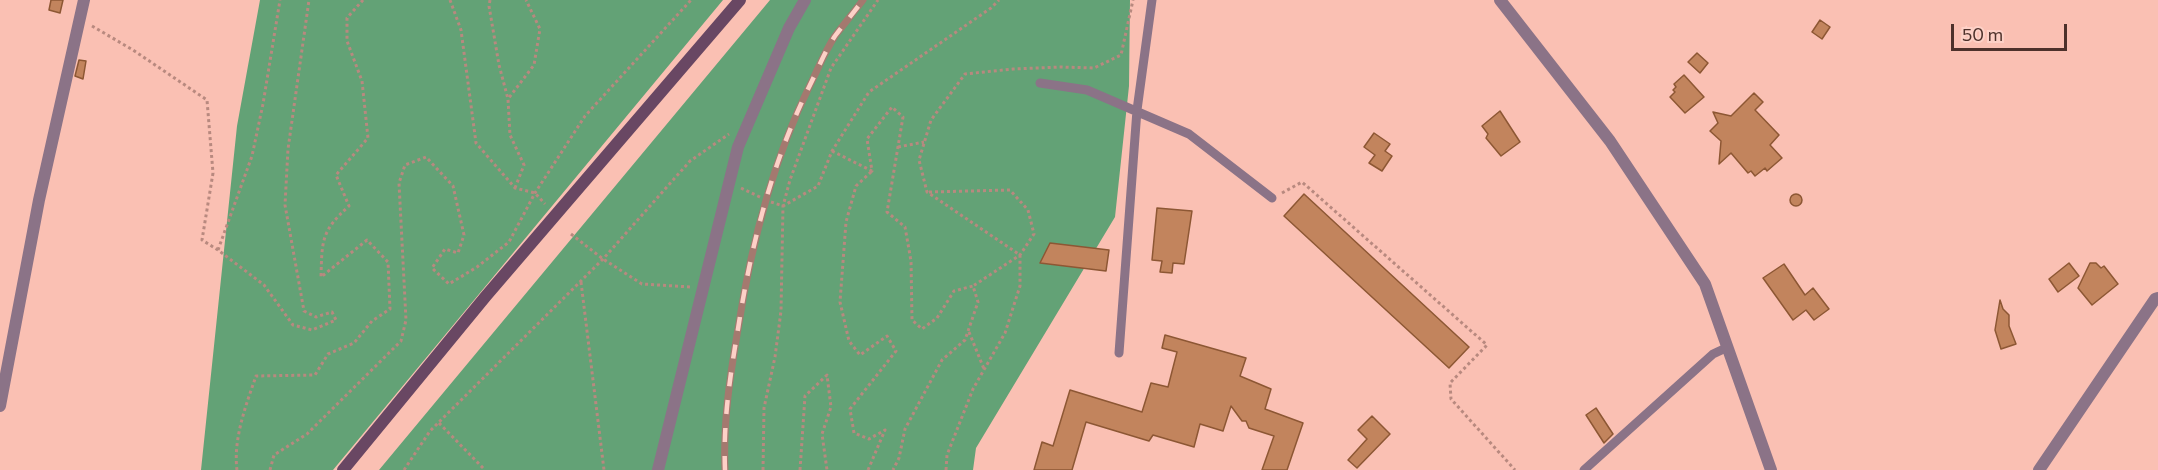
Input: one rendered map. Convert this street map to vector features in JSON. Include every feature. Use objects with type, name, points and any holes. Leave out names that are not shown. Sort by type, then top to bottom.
[{"type":"main road","points":[[343,470],[486,296],[740,0]]},
{"type":"street","points":[[0,406],[41,189],[84,0]]},
{"type":"street","points":[[658,470],[738,147],[789,28],[805,0]]},
{"type":"street","points":[[1500,0],[1610,141],[1705,284],[1772,470]]},
{"type":"street","points":[[2039,470],[2155,298],[2158,298]]},
{"type":"lane","points":[[1119,353],[1137,110],[1152,0]]},
{"type":"lane","points":[[1040,83],[1087,90],[1189,134],[1272,198]]},
{"type":"lane","points":[[1584,470],[1713,354],[1728,347]]},
{"type":"path","points":[[218,250],[252,156],[263,104],[279,0]]},
{"type":"path","points":[[80,20],[134,50],[207,100],[213,173],[202,240],[264,285],[293,325],[312,330],[336,320],[332,312],[316,317],[304,310],[285,206],[288,149],[309,0]]},
{"type":"path","points":[[237,470],[235,456],[246,403],[256,376],[315,375],[328,354],[354,343],[372,321],[390,309],[388,262],[367,240],[321,277],[322,244],[333,220],[349,206],[336,175],[368,138],[362,81],[347,41],[347,18],[363,0]]},
{"type":"path","points":[[450,0],[461,30],[476,143],[515,188],[535,193],[545,204]]},
{"type":"path","points":[[490,0],[489,6],[507,99],[510,135],[524,165],[515,188]]},
{"type":"path","points":[[507,99],[534,64],[540,29],[526,0]]},
{"type":"path","points":[[270,470],[274,455],[307,434],[401,340],[406,320],[399,183],[405,165],[426,157],[453,186],[464,235],[458,253],[445,249],[432,268],[449,284],[477,267],[509,242],[535,193],[585,116],[691,0]]},
{"type":"path","points":[[763,470],[764,408],[775,357],[781,311],[783,207],[790,180],[831,68],[878,0]]},
{"type":"path","points":[[783,207],[818,186],[832,151],[869,92],[991,8],[999,0]]},
{"type":"path","points":[[1020,255],[927,192],[919,160],[931,120],[965,74],[1052,67],[1094,68],[1121,55],[1133,0]]},
{"type":"path","points":[[872,171],[867,139],[892,107],[903,117],[887,212],[905,227],[911,261],[912,320],[922,329],[937,318],[954,291],[973,286],[1020,255],[1034,234],[1028,210],[1010,190],[927,192]]},
{"type":"path","points":[[404,470],[430,431],[581,282],[690,161],[749,120]]},
{"type":"path","points":[[898,147],[924,142]]},
{"type":"path","points":[[832,151],[872,171]]},
{"type":"path","points":[[868,470],[885,430],[869,439],[854,433],[850,409],[896,351],[887,336],[860,355],[849,340],[840,302],[846,222],[856,186],[872,171]]},
{"type":"path","points":[[729,182],[762,198]]},
{"type":"path","points":[[1272,198],[1302,182],[1487,345],[1450,383],[1451,399],[1515,470]]},
{"type":"path","points":[[771,202],[783,207]]},
{"type":"path","points":[[571,234],[603,259],[642,284],[703,287]]},
{"type":"path","points":[[946,470],[947,455],[974,389],[1005,333],[1020,286],[1020,255]]},
{"type":"path","points":[[581,282],[604,470]]},
{"type":"path","points":[[893,470],[899,458],[905,429],[942,360],[965,339],[969,330],[978,302],[973,286]]},
{"type":"path","points":[[969,330],[984,369]]},
{"type":"path","points":[[800,470],[805,396],[827,375],[831,407],[822,434],[827,470]]},
{"type":"path","points":[[439,423],[485,470]]},
{"type":"green space","points":[[260,0],[723,0],[333,470],[201,470],[237,126]]},
{"type":"green space","points":[[770,0],[1130,0],[1129,86],[1115,217],[976,448],[973,470],[379,470]]},
{"type":"building","points":[[51,0],[63,0],[60,13],[49,10]]},
{"type":"building","points":[[1820,20],[1830,27],[1822,39],[1812,32]]},
{"type":"building","points":[[1697,53],[1708,63],[1700,73],[1688,62]]},
{"type":"building","points":[[79,60],[86,61],[83,79],[75,76]]},
{"type":"building","points":[[1684,75],[1704,97],[1685,113],[1670,97],[1675,92],[1674,84]]},
{"type":"building","points":[[1754,93],[1763,102],[1755,110],[1779,135],[1770,145],[1782,158],[1767,171],[1765,168],[1755,176],[1751,171],[1748,173],[1731,153],[1719,164],[1721,141],[1710,131],[1718,123],[1713,112],[1731,116]]},
{"type":"building","points":[[1500,111],[1520,142],[1501,156],[1486,138],[1488,134],[1482,126]]},
{"type":"building","points":[[1374,133],[1390,144],[1385,151],[1392,156],[1382,171],[1369,163],[1375,155],[1364,147]]},
{"type":"building","points":[[1304,194],[1469,347],[1449,368],[1284,216]]},
{"type":"building","points":[[1798,194],[1801,195],[1801,205],[1794,206],[1791,205],[1790,198],[1791,195]]},
{"type":"building","points":[[1157,208],[1192,211],[1184,264],[1173,263],[1172,273],[1160,272],[1162,261],[1152,260]]},
{"type":"building","points":[[1050,243],[1109,250],[1106,271],[1040,263]]},
{"type":"building","points":[[2069,263],[2079,276],[2058,292],[2049,279]]},
{"type":"building","points":[[2090,263],[2096,263],[2101,268],[2104,266],[2118,284],[2092,305],[2078,288]]},
{"type":"building","points":[[1784,264],[1805,295],[1813,288],[1829,309],[1814,320],[1806,310],[1793,320],[1763,278]]},
{"type":"building","points":[[2000,300],[2003,309],[2009,315],[2009,326],[2016,344],[2001,349],[1995,330]]},
{"type":"building","points":[[1165,335],[1246,358],[1240,376],[1271,389],[1265,409],[1303,423],[1287,470],[1262,470],[1274,436],[1249,428],[1246,421],[1242,421],[1231,406],[1223,431],[1200,424],[1194,447],[1153,435],[1149,441],[1086,422],[1072,470],[1034,470],[1042,442],[1053,446],[1070,390],[1142,412],[1151,383],[1168,387],[1177,352],[1162,348]]},
{"type":"building","points":[[1596,408],[1613,434],[1604,443],[1586,415]]},
{"type":"building","points":[[1372,416],[1390,434],[1357,468],[1348,460],[1367,439],[1358,430]]},
{"type":"railway","points":[[725,470],[726,417],[732,364],[749,266],[765,204],[785,144],[822,60],[835,36],[863,0]]}]
